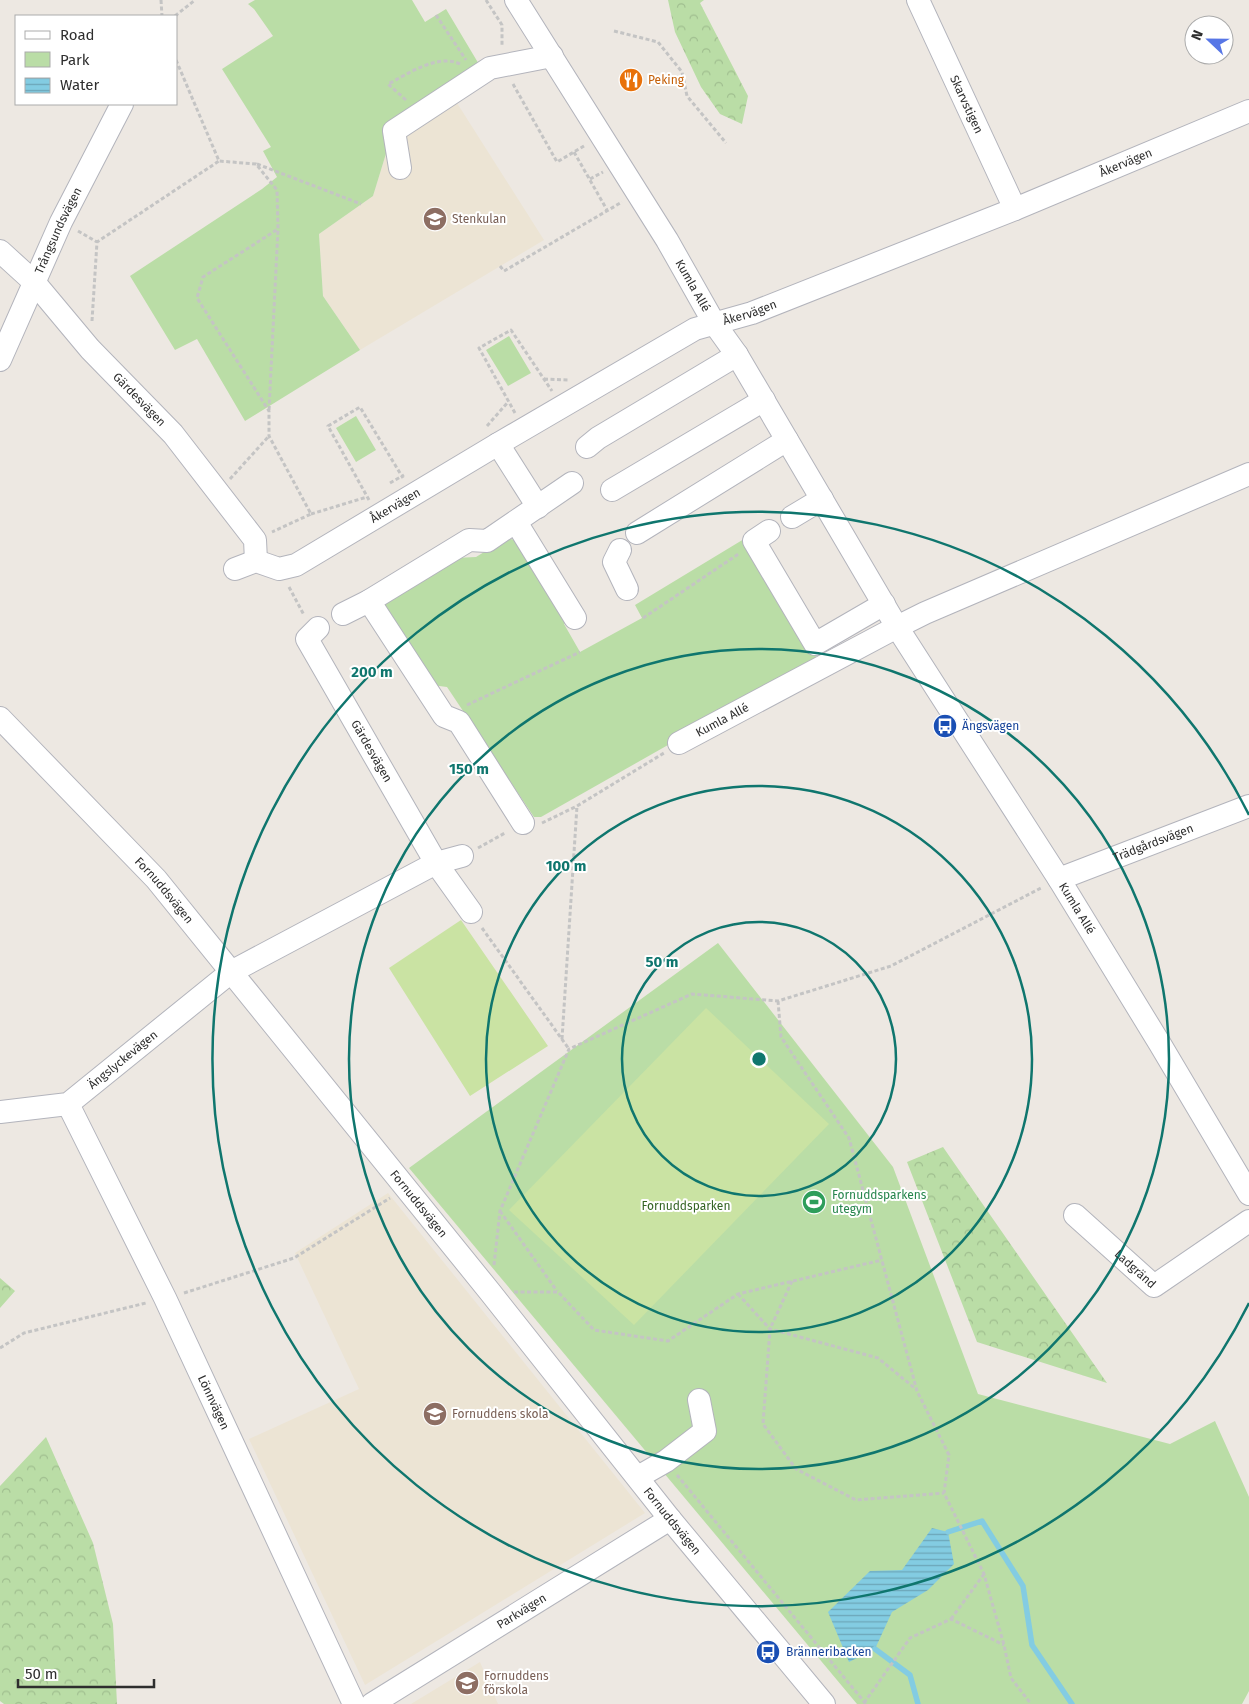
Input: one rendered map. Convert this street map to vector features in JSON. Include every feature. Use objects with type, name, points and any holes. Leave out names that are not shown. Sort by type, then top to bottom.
[{"type":"street","name":"Kumla Allé","points":[[516,0],[552,56],[589,98],[602,136],[645,188],[659,245],[738,355],[897,627],[1059,878],[1249,1194]]},
{"type":"street","name":"Skarvstigen","points":[[918,0],[1015,208]]},
{"type":"street","points":[[400,168],[394,131],[490,68],[552,56]]},
{"type":"street","name":"Trångsundsvägen","points":[[0,360],[61,222],[121,105]]},
{"type":"street","name":"Åkervägen","points":[[279,569],[296,565],[413,494],[695,329],[752,313],[1015,208],[1249,111]]},
{"type":"street","name":"Gärdesvägen","points":[[0,251],[34,282],[90,349],[173,434],[218,492],[255,550]]},
{"type":"street","points":[[587,447],[598,438],[738,355]]},
{"type":"street","points":[[612,490],[764,400]]},
{"type":"street","points":[[637,533],[787,440]]},
{"type":"street","points":[[498,444],[538,507]]},
{"type":"street","points":[[897,627],[1249,474]]},
{"type":"street","points":[[343,614],[369,601],[469,540],[487,541],[572,483]]},
{"type":"street","points":[[792,517],[822,499]]},
{"type":"street","points":[[516,522],[575,618]]},
{"type":"street","points":[[762,537],[815,644],[884,604]]},
{"type":"street","points":[[235,569],[255,550],[279,569]]},
{"type":"street","points":[[620,550],[614,562],[627,589]]},
{"type":"street","points":[[369,601],[444,716],[460,722],[523,823]]},
{"type":"street","name":"Kumla Allé","points":[[679,743],[897,627]]},
{"type":"street","name":"Gärdesvägen","points":[[313,634],[436,863],[462,899]]},
{"type":"street","name":"Fornuddsvägen","points":[[0,718],[156,879],[490,1292],[670,1519],[824,1704]]},
{"type":"street","name":"Trädgårdsvägen","points":[[1059,878],[1249,806]]},
{"type":"street","points":[[231,972],[436,863],[462,856]]},
{"type":"street","name":"Ängslyckevägen","points":[[68,1104],[231,972]]},
{"type":"street","points":[[0,1112],[68,1104]]},
{"type":"street","name":"Lönnvägen","points":[[68,1104],[165,1298],[354,1704]]},
{"type":"street","name":"Ladgränd","points":[[1075,1215],[1154,1286],[1249,1221]]},
{"type":"street","points":[[638,1477],[666,1462],[705,1431],[699,1400]]},
{"type":"street","name":"Parkvägen","points":[[372,1704],[670,1519]]},
{"type":"path","points":[[161,0],[162,15]]},
{"type":"path","points":[[176,15],[195,0]]},
{"type":"path","points":[[486,0],[502,25],[502,65],[556,162],[602,136]]},
{"type":"path","points":[[436,15],[462,56],[480,74]]},
{"type":"path","points":[[614,31],[658,42],[682,72],[687,96],[726,143]]},
{"type":"path","points":[[422,113],[388,84],[432,62],[456,62],[480,74]]},
{"type":"path","points":[[178,65],[219,161]]},
{"type":"path","points":[[574,152],[607,210]]},
{"type":"path","points":[[90,349],[97,242],[219,161],[256,164],[361,204]]},
{"type":"path","points":[[255,550],[311,514],[269,436],[278,229],[276,190],[256,164]]},
{"type":"path","points":[[500,266],[504,271],[645,188]]},
{"type":"path","points":[[269,411],[197,298],[202,277],[278,229]]},
{"type":"path","points":[[525,428],[508,402],[479,348],[511,330],[562,406]]},
{"type":"path","points":[[378,516],[328,426],[360,407],[413,494]]},
{"type":"path","points":[[218,492],[269,436]]},
{"type":"path","points":[[643,618],[762,537]]},
{"type":"path","points":[[279,569],[313,634]]},
{"type":"path","points":[[444,716],[580,652]]},
{"type":"path","points":[[462,856],[523,823],[542,823],[577,806],[679,743]]},
{"type":"path","points":[[562,1039],[577,806]]},
{"type":"path","points":[[558,1292],[490,1292],[500,1211],[569,1049],[692,994],[778,1001],[890,966],[1059,878]]},
{"type":"path","points":[[462,899],[569,1049]]},
{"type":"path","points":[[778,1001],[781,1037],[849,1138],[917,1391],[949,1455],[944,1493],[984,1574],[1004,1645],[1011,1678],[1031,1704]]},
{"type":"path","points":[[0,1348],[24,1333],[165,1298],[294,1258],[406,1188]]},
{"type":"path","points":[[500,1211],[558,1292],[594,1330],[668,1341],[738,1294],[882,1260]]},
{"type":"path","points":[[792,1280],[770,1329],[763,1424],[796,1469],[856,1500],[944,1493]]},
{"type":"path","points":[[738,1294],[770,1329],[878,1358],[917,1391]]},
{"type":"path","points":[[666,1462],[865,1703],[910,1638],[951,1619],[984,1574]]},
{"type":"path","points":[[951,1619],[1004,1645]]},
{"type":"shaded area","name":"Stenkulan","points":[[457,103],[544,240],[360,350],[323,296],[319,234],[373,196],[388,147]]},
{"type":"shaded area","name":"Fornuddens skola","points":[[388,1193],[645,1513],[365,1685],[249,1439],[359,1389],[295,1253]]},
{"type":"shaded area","name":"Fornuddens förskola","points":[[480,1662],[498,1704],[411,1704]]},
{"type":"green space","points":[[255,0],[412,0],[425,22],[446,9],[480,66],[388,147],[373,196],[319,234],[323,296],[360,350],[245,421],[197,339],[175,350],[130,276],[262,189],[277,177],[263,151],[271,147],[222,69],[273,36],[254,9],[248,4]]},
{"type":"green space","points":[[668,0],[704,0],[700,3],[748,96],[742,124],[720,114],[701,87],[675,32]]},
{"type":"green space","points":[[509,336],[531,373],[508,386],[486,350]]},
{"type":"green space","points":[[356,416],[376,450],[356,462],[336,428]]},
{"type":"green space","points":[[507,538],[522,542],[568,622],[564,624],[580,652],[642,618],[635,605],[744,539],[818,660],[541,817],[534,817],[447,687],[432,685],[380,603],[455,558],[476,557]]},
{"type":"green space","points":[[461,920],[548,1046],[470,1096],[389,968]]},
{"type":"green space","name":"Fornuddsparken","points":[[718,943],[893,1167],[978,1394],[1170,1444],[1215,1421],[1249,1497],[1249,1691],[1242,1704],[857,1704],[409,1168]]},
{"type":"green space","points":[[706,1008],[829,1124],[634,1325],[509,1210]]},
{"type":"green space","points":[[943,1147],[1107,1383],[977,1342],[907,1162]]},
{"type":"green space","points":[[0,1278],[15,1291],[0,1308]]},
{"type":"green space","points":[[46,1437],[93,1543],[113,1624],[117,1704],[4,1704],[0,1701],[0,1486]]},
{"type":"water","points":[[932,1528],[948,1532],[954,1564],[928,1590],[892,1612],[875,1649],[849,1662],[828,1612],[870,1571],[902,1570]]},
{"type":"waterway","points":[[948,1532],[982,1521],[1023,1586],[1032,1645],[1072,1704]]},
{"type":"waterway","points":[[875,1649],[910,1675],[918,1704]]},
{"type":"place","name":"Peking","points":[[631,80]]},
{"type":"place","name":"Stenkulan","points":[[435,219]]},
{"type":"place","name":"Ängsvägen","points":[[945,726]]},
{"type":"place","name":"Fornuddsparkens utegym","points":[[814,1202]]},
{"type":"place","name":"Fornuddens skola","points":[[435,1414]]},
{"type":"place","name":"Bränneribacken","points":[[768,1652]]},
{"type":"place","name":"Fornuddens förskola","points":[[467,1683]]}]
